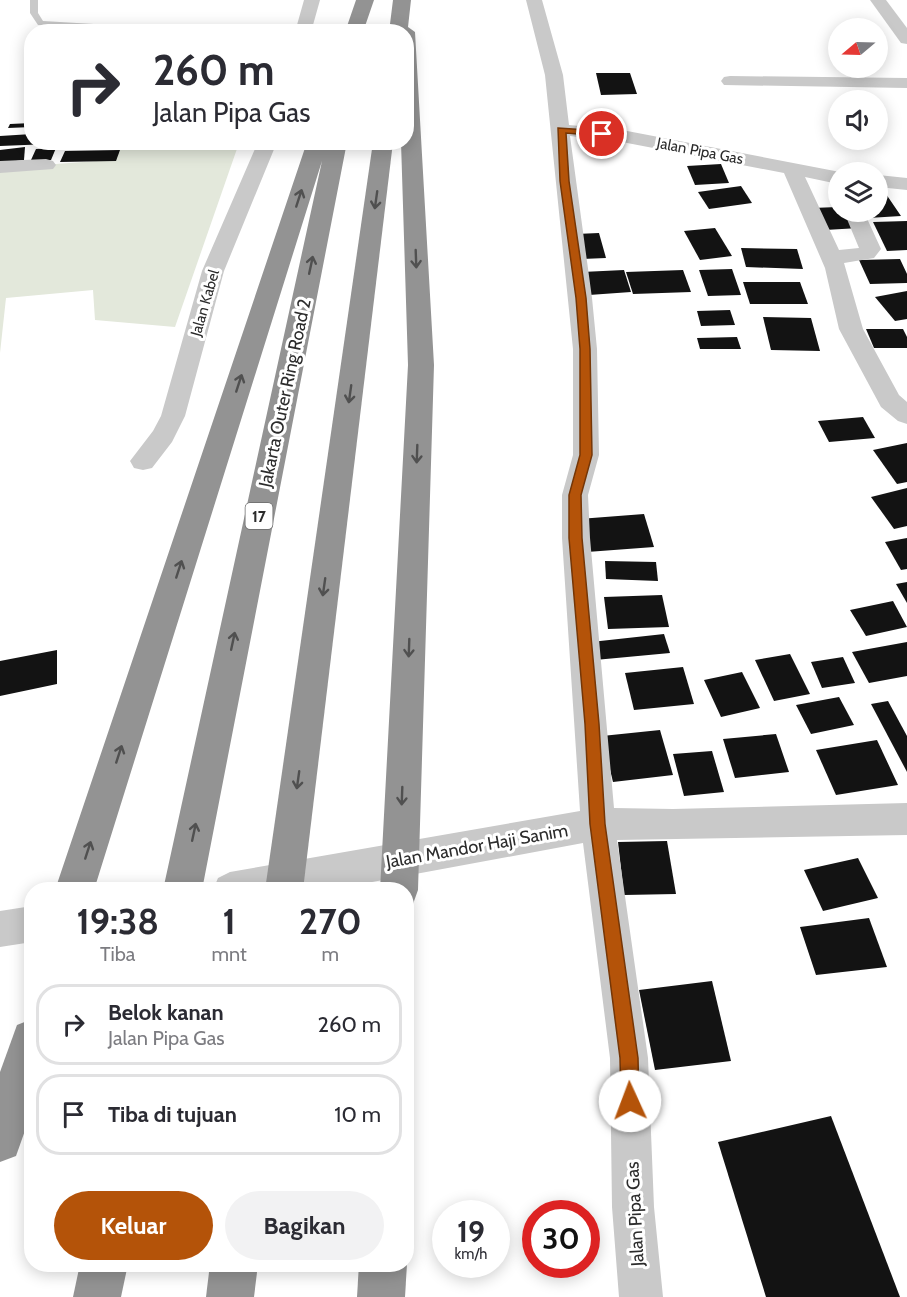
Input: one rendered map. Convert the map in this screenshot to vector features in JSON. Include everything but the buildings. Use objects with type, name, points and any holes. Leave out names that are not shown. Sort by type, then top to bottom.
[{"type":"highway","points":[[357,24],[366,0]]},
{"type":"highway","points":[[362,24],[366,0]]},
{"type":"highway","points":[[400,24],[404,0]]},
{"type":"highway","points":[[404,0],[406,24]]},
{"type":"highway","points":[[77,882],[315,150]]},
{"type":"highway","name":"Jakarta Outer Ring Road 2","points":[[184,882],[335,150]]},
{"type":"highway","points":[[285,882],[382,150]]},
{"type":"highway","points":[[399,882],[421,365],[411,150]]},
{"type":"highway","points":[[0,1140],[24,1065]]},
{"type":"highway","points":[[97,1297],[102,1272]]},
{"type":"highway","points":[[230,1297],[233,1272]]},
{"type":"highway","points":[[381,1297],[382,1272]]},
{"type":"street","points":[[305,24],[312,0]]},
{"type":"street","name":"Jalan Pipa Gas","points":[[534,0],[554,75],[565,181],[581,298],[585,349],[586,455],[575,495],[576,538],[598,824],[629,1058],[633,1207],[641,1297]]},
{"type":"street","points":[[878,0],[907,39]]},
{"type":"street","points":[[730,81],[907,83]]},
{"type":"street","name":"Jalan Pipa Gas","points":[[561,130],[622,136],[828,176]]},
{"type":"street","name":"Jalan Kabel","points":[[142,461],[163,436],[173,416],[213,271],[265,150]]},
{"type":"street","points":[[0,167],[46,165]]},
{"type":"street","points":[[791,168],[842,287],[851,329],[890,401],[907,416]]},
{"type":"street","points":[[888,182],[907,184]]},
{"type":"street","points":[[831,258],[866,253],[870,249],[859,222]]},
{"type":"street","name":"Jalan Mandor Haji Sanim","points":[[276,882],[598,824],[673,825],[907,819]]},
{"type":"street","points":[[0,929],[24,925]]},
{"type":"lane","points":[[34,0],[34,13],[41,23],[59,24]]},
{"type":"shaded area","points":[[114,150],[237,150],[175,327],[95,320],[93,290],[6,298],[0,353],[0,168],[111,160]]},
{"type":"route","points":[[602,134],[561,130],[585,349],[586,455],[575,495],[578,575],[592,724],[598,824],[629,1058],[630,1101]]}]
